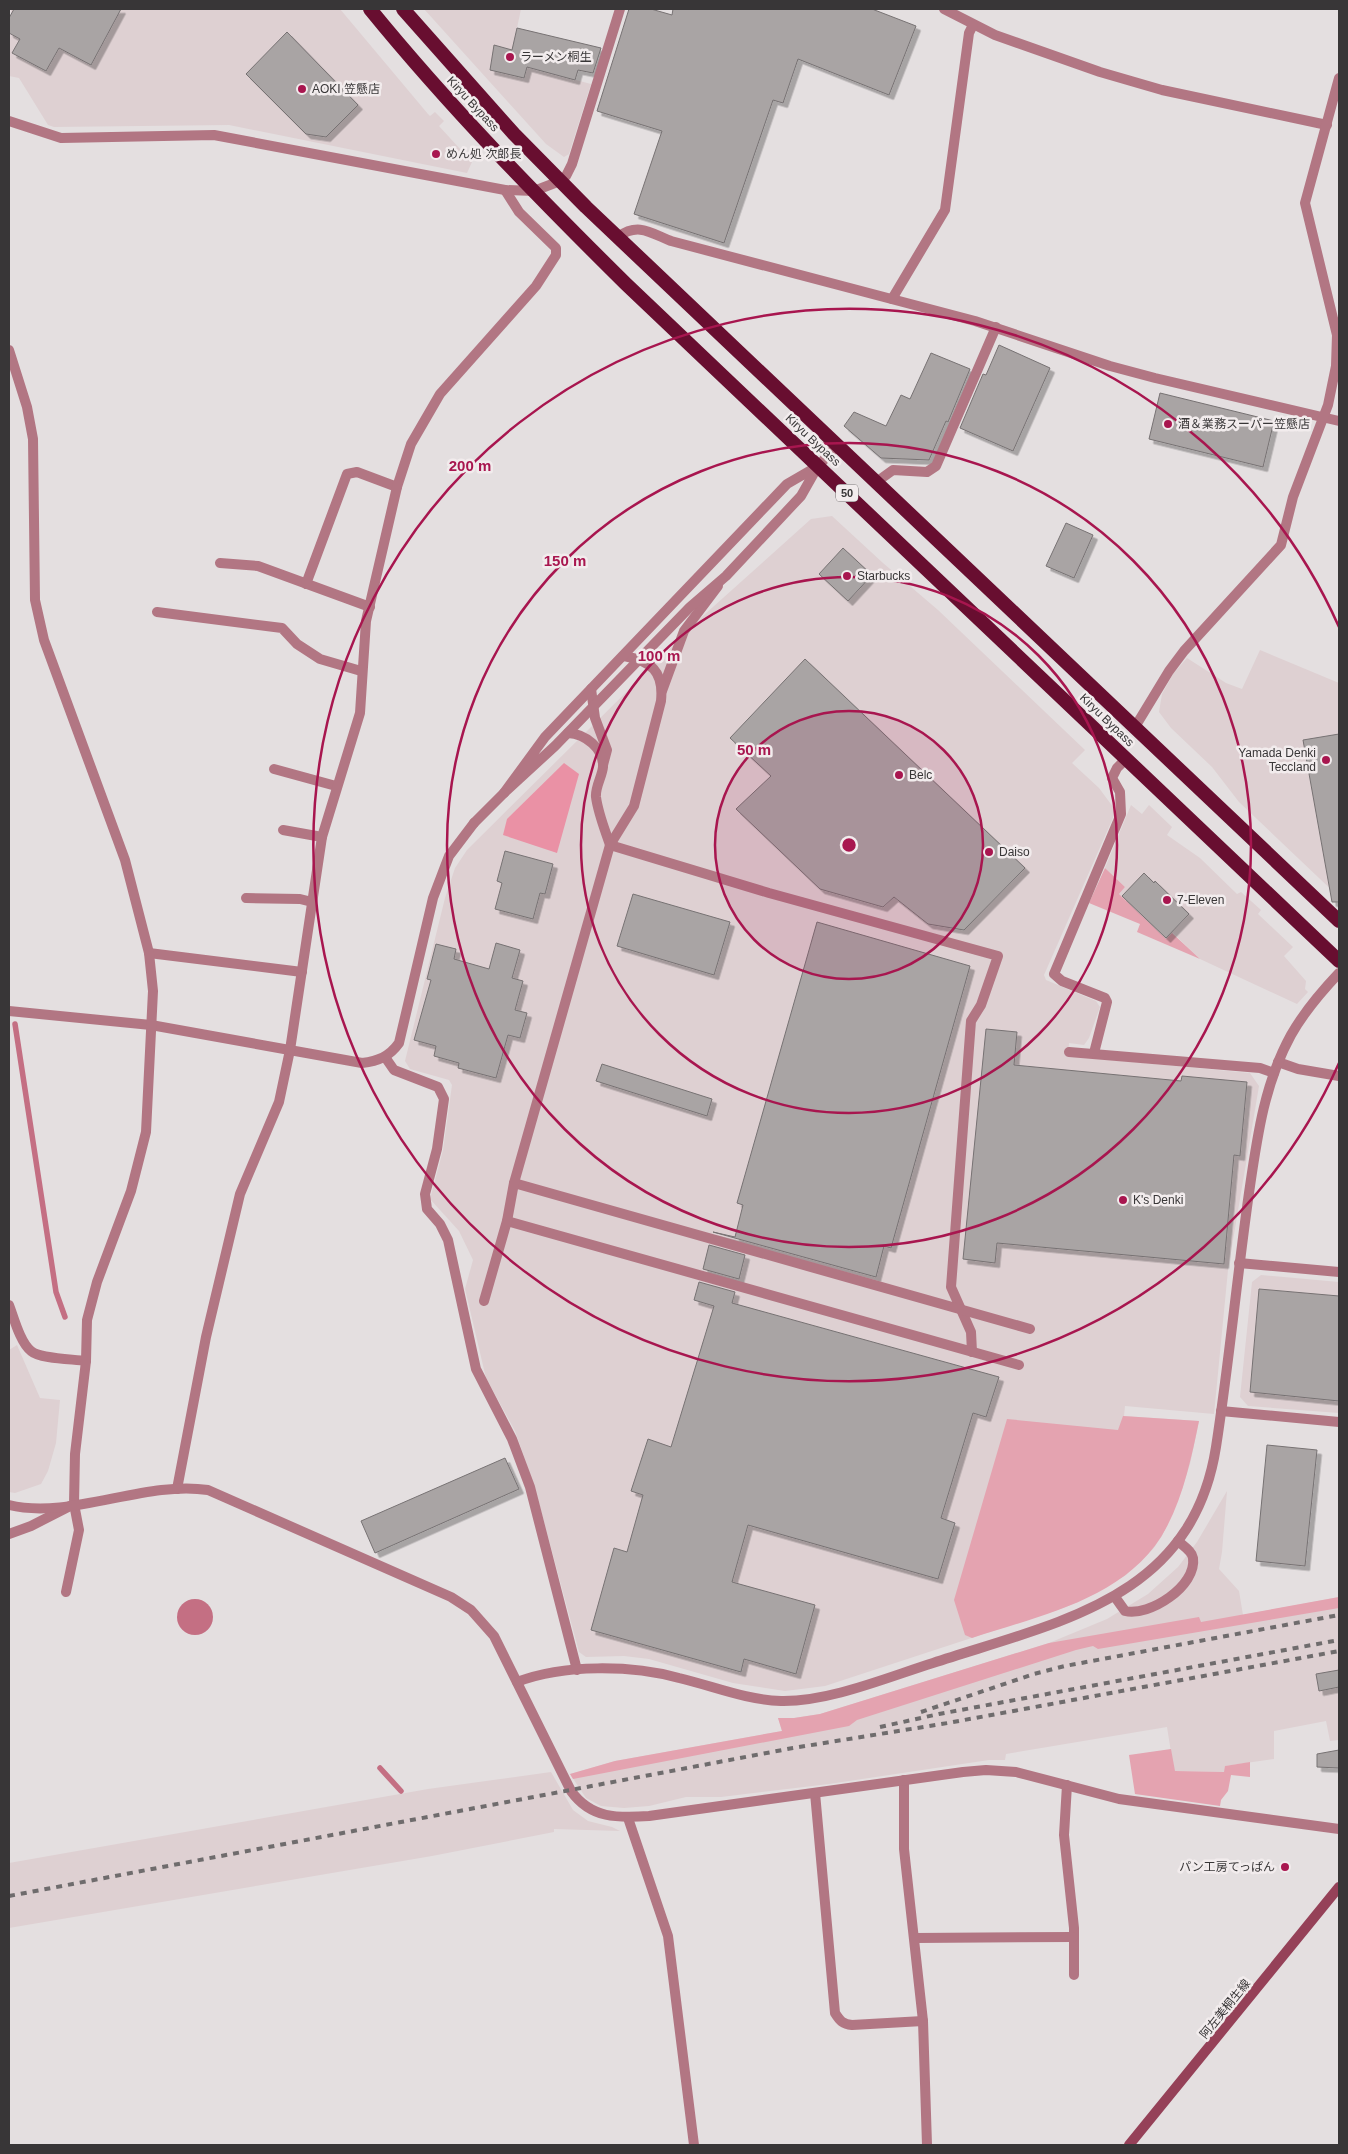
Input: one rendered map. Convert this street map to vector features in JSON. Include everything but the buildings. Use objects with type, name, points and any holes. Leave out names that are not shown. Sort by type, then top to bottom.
[{"type":"highway","name":"Kiryu Bypass","points":[[370,9],[451,104],[626,284],[1339,961]]},
{"type":"highway","name":"Kiryu Bypass","points":[[403,9],[514,134],[560,181],[875,483],[1339,921]]},
{"type":"main road","name":"阿左美桐生線","points":[[1129,2145],[1339,1888]]},
{"type":"street","points":[[9,121],[61,138],[214,135],[505,190],[534,191],[560,181],[566,176],[572,164],[620,9]]},
{"type":"street","points":[[944,9],[973,25],[1074,65],[1162,90],[1327,125]]},
{"type":"street","points":[[892,299],[945,210],[969,33],[973,25]]},
{"type":"street","points":[[1135,727],[1180,656],[1282,545],[1293,496],[1324,417],[1336,366],[1338,335],[1305,203],[1339,78]]},
{"type":"street","points":[[177,1489],[206,1338],[240,1194],[279,1102],[290,1050],[322,837],[360,712],[363,639],[397,487],[411,444],[440,394],[536,286],[556,255],[556,248],[519,212],[505,190]]},
{"type":"street","points":[[618,237],[628,230],[636,228],[671,241],[727,257],[996,327],[1137,373],[1339,421]]},
{"type":"street","points":[[875,483],[893,470],[927,472],[936,466],[996,327]]},
{"type":"street","points":[[9,350],[27,407],[32,439],[35,600],[44,640],[125,860],[149,953],[152,991],[146,1132],[131,1191],[90,1305],[86,1361],[75,1454],[74,1504],[79,1530],[66,1592]]},
{"type":"street","points":[[484,1301],[507,1221],[514,1182],[610,845],[634,806],[662,692],[684,631],[726,576],[801,496],[818,466],[837,446]]},
{"type":"street","points":[[504,793],[545,737],[787,484],[818,466]]},
{"type":"street","points":[[306,584],[347,474],[357,472],[397,487]]},
{"type":"street","points":[[220,562],[258,566],[370,607]]},
{"type":"street","points":[[9,1011],[151,1025],[362,1062],[385,1057],[399,1043],[433,898],[448,856],[474,823],[568,733],[690,607],[726,576]]},
{"type":"street","points":[[157,612],[282,628],[297,644],[320,658],[361,671]]},
{"type":"street","points":[[624,656],[640,659],[651,664],[657,673],[662,692]]},
{"type":"street","points":[[591,689],[595,718],[607,750],[596,795],[610,845]]},
{"type":"street","points":[[568,733],[579,734],[587,738],[598,750],[603,766]]},
{"type":"street","points":[[1094,1053],[1107,1002],[1105,998],[1062,981],[1054,974],[1121,814],[1120,792],[1112,778],[1117,768],[1126,759]]},
{"type":"street","points":[[274,769],[336,786]]},
{"type":"street","points":[[283,830],[322,837]]},
{"type":"street","points":[[610,845],[769,893],[998,956],[981,1005],[971,1021],[951,1287],[971,1332],[972,1352]]},
{"type":"street","points":[[246,898],[300,899],[312,902]]},
{"type":"street","points":[[149,953],[302,972]]},
{"type":"street","points":[[517,1682],[533,1676],[577,1670],[631,1669],[658,1673],[746,1697],[798,1701],[817,1698],[1084,1613],[1115,1597],[1144,1577],[1178,1541],[1195,1515],[1214,1461],[1239,1263],[1265,1097],[1291,1034],[1310,1004],[1339,973]]},
{"type":"street","points":[[1069,1052],[1260,1068],[1274,1074]]},
{"type":"street","points":[[385,1057],[394,1070],[438,1087],[442,1092],[444,1099],[437,1149],[425,1194],[425,1202],[427,1209],[440,1224],[448,1240],[476,1369],[512,1439],[530,1487],[577,1670]]},
{"type":"street","points":[[1278,1062],[1293,1068],[1339,1076]]},
{"type":"street","points":[[514,1182],[1030,1329]]},
{"type":"street","points":[[507,1221],[1019,1365]]},
{"type":"street","points":[[1239,1263],[1339,1272]]},
{"type":"street","points":[[9,1305],[31,1351],[38,1355],[86,1361]]},
{"type":"street","points":[[1221,1411],[1339,1422]]},
{"type":"street","points":[[9,1505],[39,1509],[177,1489],[199,1488],[219,1493],[462,1602],[479,1617],[494,1636],[530,1711],[577,1800],[595,1813],[628,1818],[963,1772],[1001,1770],[1033,1775],[1119,1799],[1339,1829]]},
{"type":"street","points":[[9,1534],[31,1526],[74,1504]]},
{"type":"street","points":[[1115,1597],[1125,1611],[1135,1612],[1156,1606],[1168,1599],[1188,1578],[1194,1557],[1178,1541]]},
{"type":"street","points":[[904,1780],[904,1849],[923,2021],[926,2145]]},
{"type":"street","points":[[1067,1785],[1064,1835],[1074,1937],[1074,1974]]},
{"type":"street","points":[[815,1793],[835,2013],[839,2020],[852,2026],[923,2021]]},
{"type":"street","points":[[628,1818],[668,1936],[694,2145]]},
{"type":"street","points":[[915,1938],[1074,1937]]},
{"type":"shaded area","points":[[11,9],[340,9],[428,114],[430,116],[435,112],[444,121],[439,126],[472,162],[467,173],[229,125],[54,127],[48,125],[19,78],[9,76]]},
{"type":"shaded area","points":[[424,9],[521,9],[517,28],[535,32],[527,67],[591,84],[569,154],[564,157],[546,144]]},
{"type":"shaded area","points":[[832,516],[938,610],[1085,750],[1072,763],[1099,788],[1116,811],[1044,975],[1046,980],[1096,1001],[1100,1007],[1089,1038],[1084,1045],[1069,1043],[1068,1056],[1250,1073],[1259,1086],[1228,1270],[1214,1414],[1125,1406],[1124,1416],[1199,1421],[1190,1464],[1182,1489],[1162,1536],[1153,1549],[1126,1575],[1092,1595],[1066,1607],[825,1686],[785,1691],[733,1683],[649,1659],[624,1656],[586,1657],[579,1652],[535,1488],[515,1431],[486,1378],[465,1289],[473,1260],[459,1231],[430,1199],[443,1150],[452,1085],[449,1080],[410,1069],[405,1061],[445,898],[455,868],[467,850],[704,615],[811,519]]},
{"type":"shaded area","points":[[1260,650],[1339,683],[1339,897],[1239,802],[1212,767],[1171,728],[1159,712],[1162,694],[1173,674],[1187,658],[1226,683],[1242,689]]},
{"type":"shaded area","points":[[564,763],[579,774],[557,853],[503,835],[507,819]]},
{"type":"shaded area","points":[[1131,805],[1142,814],[1149,805],[1172,827],[1167,835],[1200,858],[1237,894],[1241,892],[1261,910],[1258,914],[1293,947],[1284,956],[1306,981],[1305,989],[1308,992],[1297,1004],[1200,959],[1173,933],[1166,940],[1119,894],[1125,887],[1105,868]]},
{"type":"shaded area","points":[[1105,868],[1125,887],[1119,894],[1166,939],[1172,933],[1200,959],[1137,932],[1140,924],[1089,903]]},
{"type":"shaded area","points":[[1261,1275],[1339,1282],[1339,1413],[1248,1406],[1240,1397],[1252,1282]]},
{"type":"shaded area","points":[[17,1345],[40,1398],[60,1400],[56,1443],[48,1471],[41,1484],[15,1493],[9,1492],[9,1350]]},
{"type":"shaded area","points":[[1123,1416],[1199,1421],[1180,1496],[1161,1537],[1144,1559],[1124,1576],[1101,1591],[1076,1603],[1024,1622],[972,1638],[965,1635],[954,1600],[1007,1419],[1118,1430]]},
{"type":"shaded area","points":[[1227,1491],[1219,1569],[1239,1591],[1243,1615],[1339,1597],[1339,1740],[1330,1741],[1326,1721],[1274,1731],[1274,1759],[1225,1766],[1225,1772],[1174,1771],[1167,1727],[1006,1754],[1005,1760],[989,1760],[829,1784],[721,1797],[686,1797],[649,1806],[624,1808],[601,1806],[586,1798],[570,1774],[615,1761],[782,1731],[778,1718],[794,1718],[820,1714],[1049,1643],[1107,1619],[1148,1594],[1178,1567],[1197,1542]]},
{"type":"shaded area","points":[[1339,1597],[1339,1608],[1098,1649],[1093,1646],[1076,1650],[857,1720],[849,1726],[573,1779],[570,1774],[615,1761],[782,1731],[778,1718],[794,1718],[820,1714],[1049,1643],[1199,1617],[1201,1622]]},
{"type":"shaded area","points":[[195,1599],[202,1600],[208,1604],[212,1610],[212,1624],[208,1630],[202,1634],[195,1635],[188,1634],[182,1630],[178,1624],[177,1617],[178,1610],[182,1604],[188,1600]]},
{"type":"shaded area","points":[[1171,1749],[1175,1771],[1224,1772],[1225,1766],[1250,1762],[1250,1777],[1231,1775],[1228,1791],[1221,1800],[1220,1806],[1135,1794],[1129,1755]]},
{"type":"shaded area","points":[[551,1772],[573,1810],[588,1821],[620,1831],[554,1829],[554,1832],[432,1856],[9,1928],[9,1863],[428,1789]]},
{"type":"waterway","points":[[15,1024],[56,1292],[65,1317]]},
{"type":"waterway","points":[[380,1768],[401,1791]]},
{"type":"railway","points":[[921,1712],[1034,1674],[1065,1666],[1339,1615]]},
{"type":"railway","points":[[880,1727],[939,1714],[1339,1640]]},
{"type":"railway","points":[[9,1896],[793,1748],[948,1723],[1339,1651]]},
{"type":"place","name":"ラーメン桐生","points":[[510,57]]},
{"type":"place","name":"AOKI 笠懸店","points":[[302,89]]},
{"type":"place","name":"めん処 次郎長","points":[[436,154]]},
{"type":"place","name":"酒＆業務スーパー笠懸店","points":[[1168,424]]},
{"type":"place","name":"Starbucks","points":[[847,576]]},
{"type":"place","name":"Yamada Denki Teccland","points":[[1326,760]]},
{"type":"place","name":"Belc","points":[[899,775]]},
{"type":"place","name":"Daiso","points":[[989,852]]},
{"type":"place","name":"7-Eleven","points":[[1167,900]]},
{"type":"place","name":"K's Denki","points":[[1123,1200]]},
{"type":"place","name":"パン工房てっぱん","points":[[1285,1867]]}]
